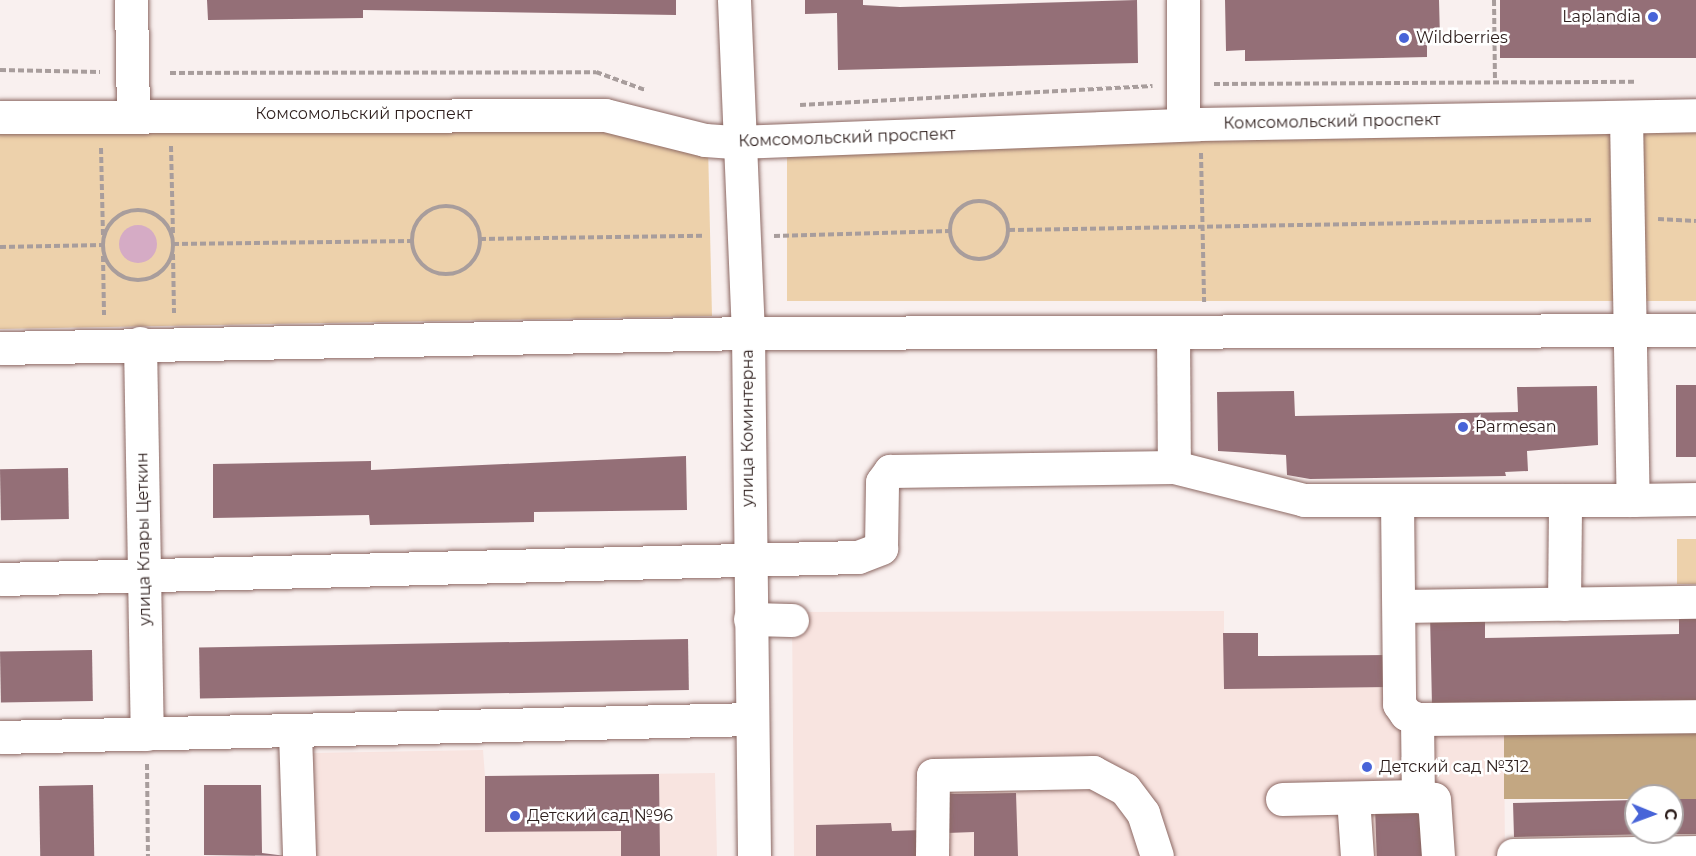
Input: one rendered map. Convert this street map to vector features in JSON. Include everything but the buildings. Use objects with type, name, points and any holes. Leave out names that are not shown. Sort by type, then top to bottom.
[{"type":"street","points":[[131,0],[133,115]]},
{"type":"street","name":"улица Коминтерна","points":[[734,0],[737,142],[748,333],[754,856]]},
{"type":"street","points":[[1183,0],[1183,85],[1192,133]]},
{"type":"street","name":"Комсомольский проспект","points":[[0,117],[605,115],[705,140],[737,142],[1192,133],[1696,115]]},
{"type":"street","points":[[1626,117],[1633,500]]},
{"type":"street","points":[[0,348],[104,344],[748,333],[1173,335],[1696,330]]},
{"type":"street","points":[[1173,335],[1174,467]]},
{"type":"street","name":"улица Клары Цеткин","points":[[140,344],[146,576],[147,734]]},
{"type":"street","points":[[0,579],[750,563],[873,554],[883,538],[882,482],[890,471],[1174,467],[1304,500],[1696,499]]},
{"type":"street","points":[[1397,500],[1400,705],[1417,719],[1696,716]]},
{"type":"street","points":[[1564,604],[1565,500]]},
{"type":"street","points":[[1399,606],[1696,602]]},
{"type":"street","points":[[750,620],[792,620]]},
{"type":"street","points":[[0,737],[295,733],[753,719]]},
{"type":"street","points":[[1417,719],[1418,796]]},
{"type":"street","points":[[295,733],[299,856]]},
{"type":"street","points":[[932,856],[933,775],[1092,772],[1125,789],[1143,813],[1157,856]]},
{"type":"street","points":[[1282,799],[1418,796],[1434,799],[1438,856]]},
{"type":"street","points":[[1353,798],[1356,856]]},
{"type":"street","points":[[1513,855],[1696,852]]},
{"type":"path","points":[[1494,0],[1495,82]]},
{"type":"path","points":[[0,70],[101,72]]},
{"type":"path","points":[[170,73],[596,72],[658,95]]},
{"type":"path","points":[[791,106],[1183,85],[1649,82]]},
{"type":"path","points":[[1192,133],[1204,226],[1204,309]]},
{"type":"path","points":[[171,134],[174,343]]},
{"type":"path","points":[[101,141],[104,344]]},
{"type":"path","points":[[979,200],[1000,209],[1009,230],[1000,251],[980,260],[959,251],[950,231],[958,210],[979,200]]},
{"type":"path","points":[[451,207],[471,218],[480,239],[472,262],[453,274],[429,270],[412,241],[419,219],[451,207]]},
{"type":"path","points":[[138,210],[163,220],[173,244],[164,269],[139,280],[114,270],[103,245],[113,220],[138,210]]},
{"type":"path","points":[[1653,219],[1696,221]]},
{"type":"path","points":[[1009,230],[1594,220]]},
{"type":"path","points":[[768,236],[950,231]]},
{"type":"path","points":[[480,239],[704,236]]},
{"type":"path","points":[[173,244],[412,241]]},
{"type":"path","points":[[0,247],[103,245]]},
{"type":"path","points":[[147,734],[148,856]]},
{"type":"shaded area","points":[[566,122],[708,146],[712,316],[0,329],[0,127]]},
{"type":"shaded area","points":[[787,131],[1696,131],[1696,301],[787,301]]},
{"type":"shaded area","points":[[138,225],[151,231],[157,244],[151,257],[138,263],[125,257],[119,244],[125,231]]},
{"type":"shaded area","points":[[1677,539],[1696,539],[1696,584],[1677,584]]},
{"type":"shaded area","points":[[1224,611],[1224,688],[1390,687],[1390,722],[1401,731],[1504,729],[1505,856],[794,856],[792,612]]},
{"type":"shaded area","points":[[1504,726],[1696,726],[1696,799],[1684,799],[1684,784],[1624,784],[1624,799],[1504,799]]},
{"type":"shaded area","name":"Детский сад №96","points":[[483,750],[485,776],[715,773],[717,856],[316,856],[313,753]]},
{"type":"place","name":"Laplandia","points":[[1653,17]]},
{"type":"place","name":"Wildberries","points":[[1404,38]]},
{"type":"place","name":"Parmesan","points":[[1463,427]]},
{"type":"place","name":"Детский сад №312","points":[[1367,767]]},
{"type":"place","name":"Детский сад №96","points":[[515,816]]}]
